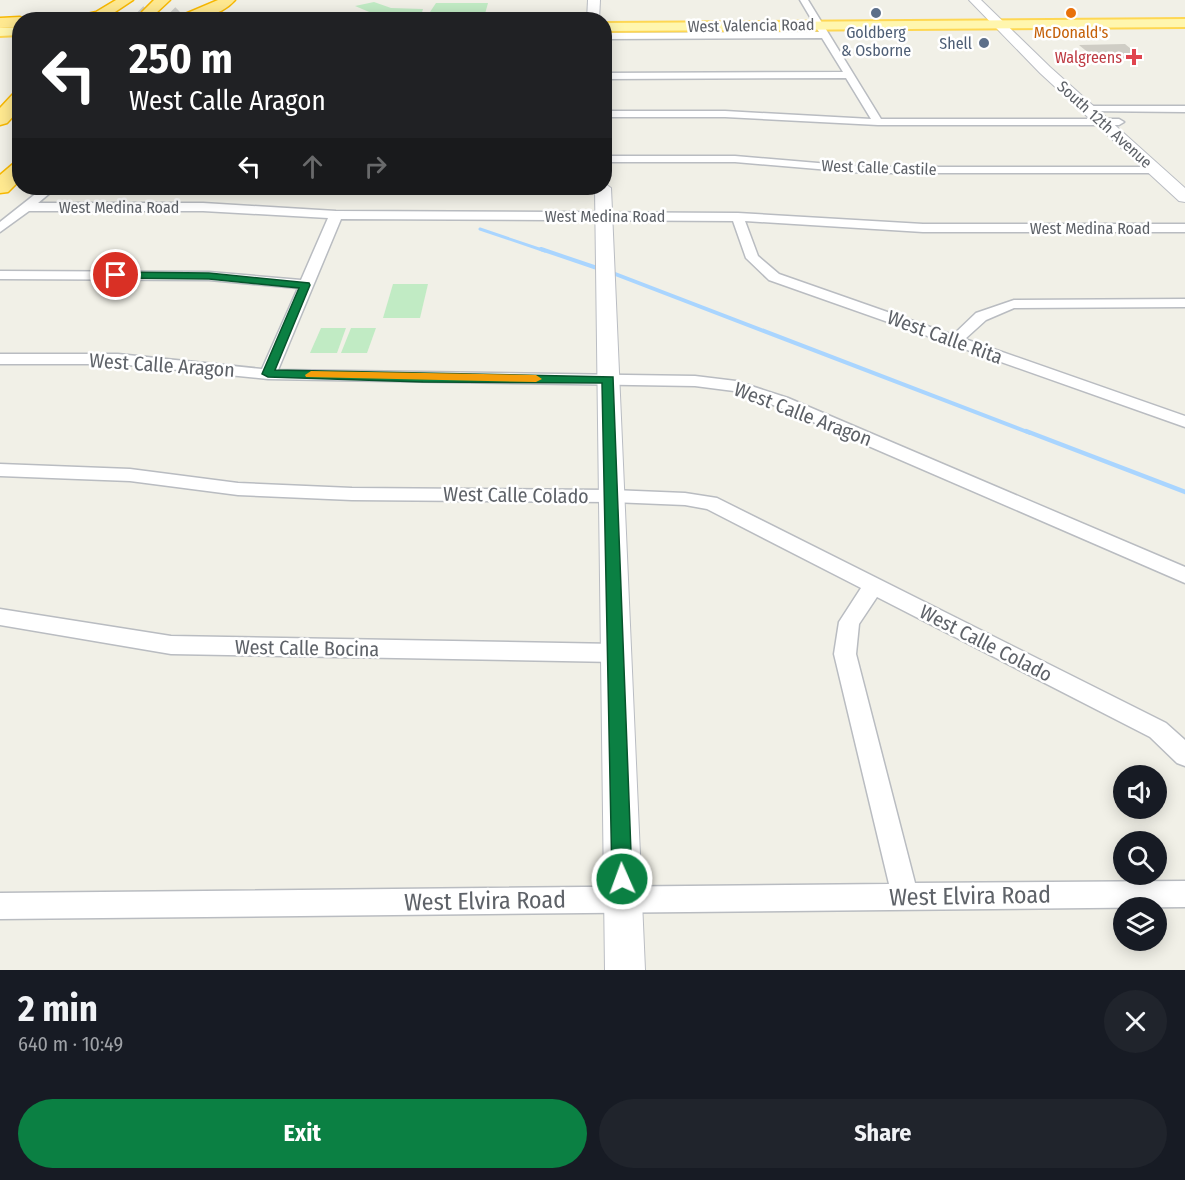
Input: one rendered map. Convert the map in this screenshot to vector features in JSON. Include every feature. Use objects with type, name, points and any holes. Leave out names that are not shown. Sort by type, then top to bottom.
[{"type":"highway","points":[[106,12],[126,0]]},
{"type":"highway","points":[[138,12],[163,0]]},
{"type":"highway","points":[[202,12],[211,10],[229,0]]},
{"type":"highway","points":[[0,187],[12,176]]},
{"type":"highway","points":[[0,203],[22,197]]},
{"type":"main road","name":"West Valencia Road","points":[[612,32],[823,31],[1185,23]]},
{"type":"main road","name":"West Valencia Road","points":[[612,27],[823,31]]},
{"type":"main road","name":"West Valencia Road","points":[[1008,27],[1185,30]]},
{"type":"street","points":[[804,0],[878,122]]},
{"type":"street","name":"South 12th Avenue","points":[[975,0],[1008,27],[1103,116],[1154,170],[1185,197]]},
{"type":"street","name":"South 12th Avenue","points":[[989,0],[1008,27],[1088,109],[1119,122],[1185,179]]},
{"type":"street","name":"West Valencia Road","points":[[612,36],[823,31]]},
{"type":"street","points":[[612,75],[850,75]]},
{"type":"street","points":[[612,114],[725,114],[878,122],[1103,116],[1185,109]]},
{"type":"street","name":"West Calle Castile","points":[[612,159],[735,159],[865,170],[1154,170]]},
{"type":"street","points":[[603,195],[625,970]]},
{"type":"street","points":[[0,228],[22,197]]},
{"type":"street","name":"West Medina Road","points":[[22,197],[336,215],[738,217],[923,228],[1185,228]]},
{"type":"street","points":[[268,374],[336,215]]},
{"type":"street","name":"West Calle Rita","points":[[738,217],[747,251],[758,267],[774,277],[1185,422]]},
{"type":"street","points":[[0,275],[209,276],[305,285]]},
{"type":"street","points":[[956,341],[974,319],[994,308],[1014,304],[1185,303]]},
{"type":"street","name":"West Calle Aragon","points":[[0,359],[118,358],[268,374],[694,381],[736,386],[782,402],[1185,575]]},
{"type":"street","name":"West Calle Colado","points":[[0,470],[130,475],[238,489],[352,494],[612,496],[685,499],[711,503],[1158,730],[1185,754]]},
{"type":"street","points":[[873,586],[849,622],[845,654],[905,897]]},
{"type":"street","name":"West Calle Bocina","points":[[0,617],[171,645],[616,652]]},
{"type":"street","name":"West Elvira Road","points":[[0,906],[1185,894]]},
{"type":"green space","points":[[374,2],[391,8],[423,9],[422,12],[369,12],[355,6]]},
{"type":"green space","points":[[436,3],[488,3],[486,12],[430,12]]},
{"type":"green space","points":[[393,284],[428,284],[420,318],[383,318]]},
{"type":"green space","points":[[321,328],[346,328],[337,353],[310,353]]},
{"type":"green space","points":[[351,328],[376,328],[367,353],[341,353]]},
{"type":"building","name":"Walgreens","points":[[1125,44],[1143,59],[1096,59],[1079,45]]},
{"type":"waterway","points":[[480,229],[545,251]]},
{"type":"waterway","points":[[541,249],[600,269]]},
{"type":"waterway","points":[[610,272],[1030,433]]},
{"type":"waterway","points":[[1026,431],[1185,492]]},
{"type":"slow traffic","points":[[311,375],[536,379]]},
{"type":"place","name":"Goldberg & Osborne","points":[[876,13]]},
{"type":"place","name":"McDonald's","points":[[1071,13]]},
{"type":"place","name":"Shell","points":[[984,43]]},
{"type":"place","name":"Walgreens","points":[[1134,57]]},
{"type":"route","points":[[116,275],[209,276],[305,285],[268,374],[608,379],[622,879]]}]
